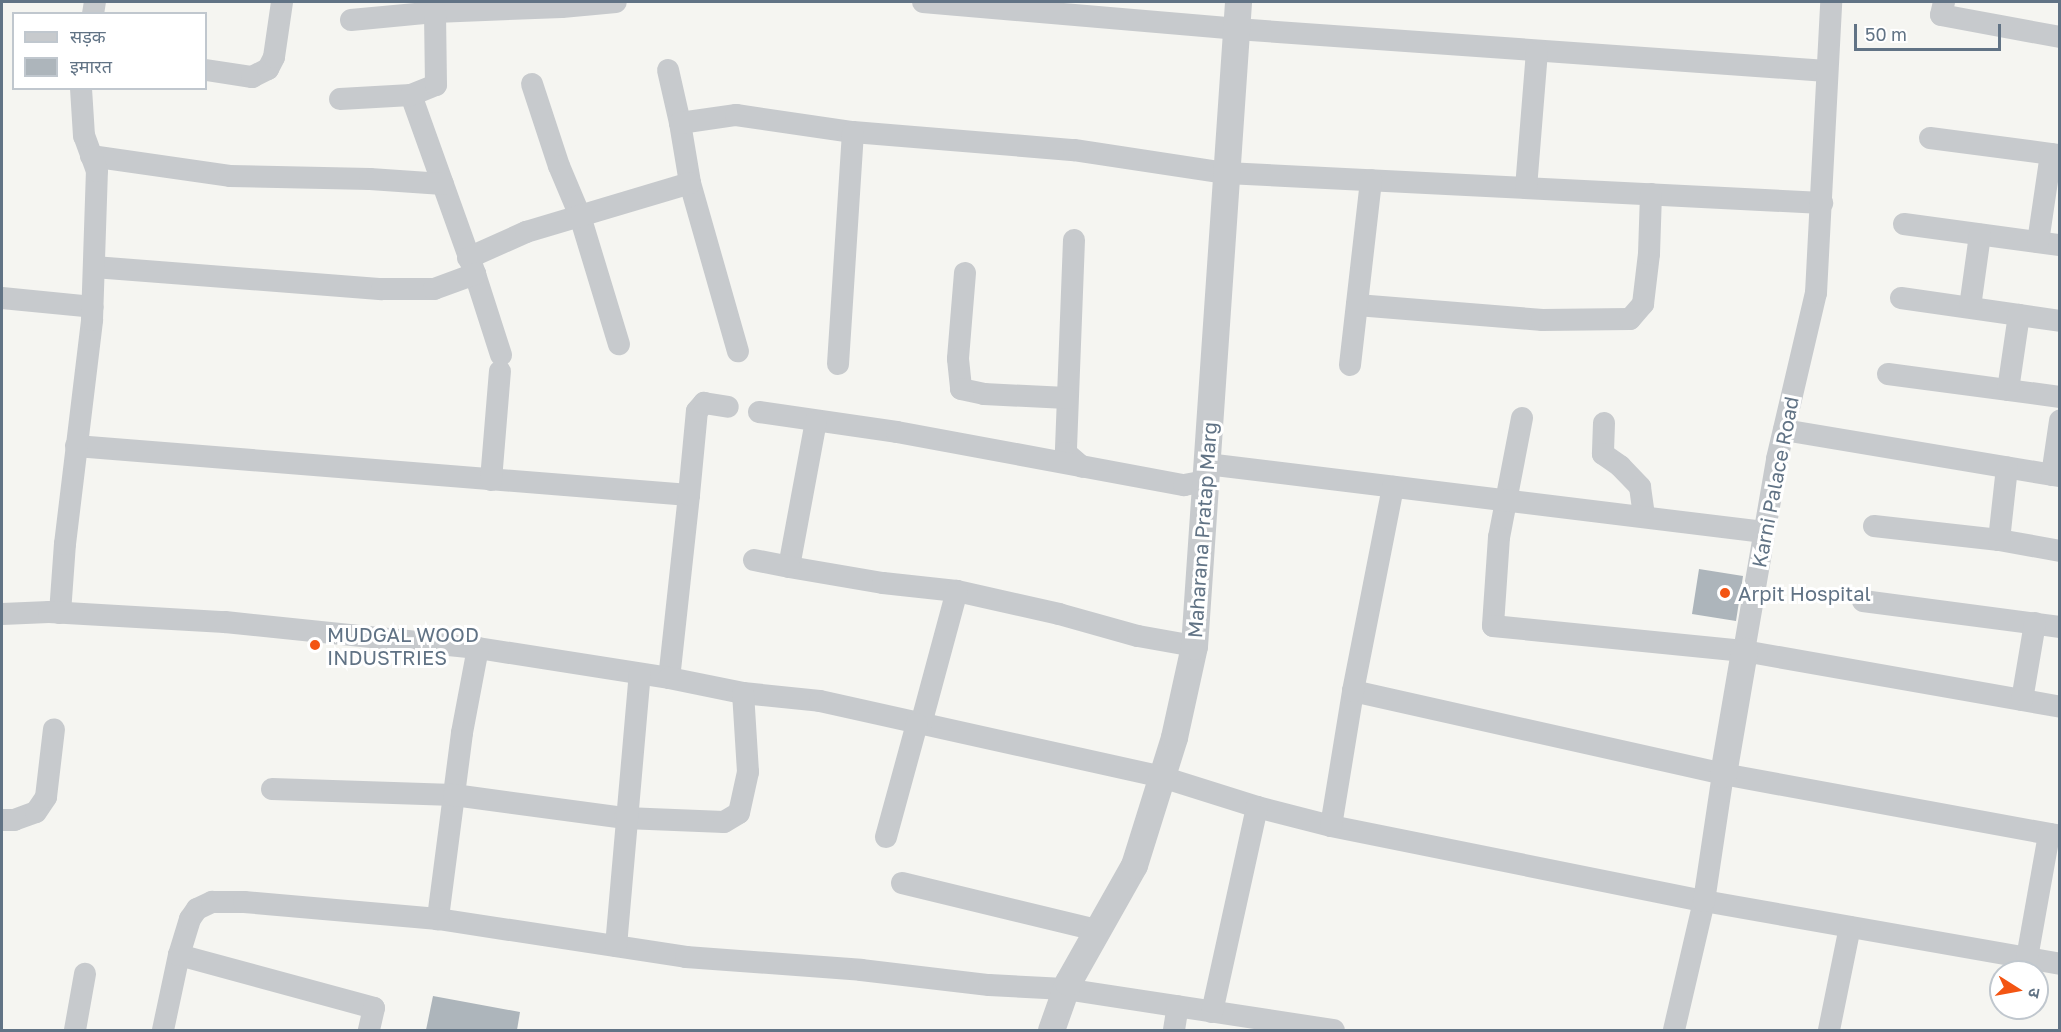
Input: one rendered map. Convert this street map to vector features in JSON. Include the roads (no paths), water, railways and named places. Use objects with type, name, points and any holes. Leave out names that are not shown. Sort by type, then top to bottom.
[{"type":"street","points":[[207,70],[252,77],[268,69],[274,57],[282,2]]},
{"type":"street","points":[[351,20],[435,12],[616,2]]},
{"type":"street","points":[[922,2],[1083,8],[1236,29],[1827,71]]},
{"type":"street","name":"Maharana Pratap Marg","points":[[1051,1030],[1065,989],[1134,865],[1174,737],[1194,646],[1238,2]]},
{"type":"street","name":"Karni Palace Road","points":[[1674,1030],[1704,901],[1764,532],[1784,430],[1816,293],[1831,2]]},
{"type":"street","points":[[1944,2],[1941,15],[2060,37]]},
{"type":"street","points":[[340,99],[411,95],[436,85],[435,12]]},
{"type":"street","points":[[1527,188],[1537,52]]},
{"type":"street","points":[[668,70],[690,183],[738,351]]},
{"type":"street","points":[[531,84],[559,166],[580,216],[619,344]]},
{"type":"street","points":[[60,613],[76,446],[93,308],[97,171],[84,136],[81,90]]},
{"type":"street","points":[[411,95],[472,266],[501,363],[490,480]]},
{"type":"street","points":[[680,123],[736,115],[853,132],[1074,150],[1226,173],[1822,203]]},
{"type":"street","points":[[838,364],[853,132]]},
{"type":"street","points":[[1904,224],[2049,244],[2055,155],[1930,138]]},
{"type":"street","points":[[91,156],[230,176],[370,179],[443,184]]},
{"type":"street","points":[[1350,365],[1371,180]]},
{"type":"street","points":[[94,267],[382,289],[434,289],[526,232],[690,183]]},
{"type":"street","points":[[1357,305],[1542,320],[1630,319],[1643,304],[1649,254],[1651,194]]},
{"type":"street","points":[[1970,307],[1980,235]]},
{"type":"street","points":[[1074,240],[1066,453],[1082,467]]},
{"type":"street","points":[[965,273],[958,359],[962,389],[984,394],[1067,398]]},
{"type":"street","points":[[2,298],[93,308]]},
{"type":"street","points":[[1901,298],[2060,321]]},
{"type":"street","points":[[2008,390],[2019,315]]},
{"type":"street","points":[[1888,374],[2060,397]]},
{"type":"street","points":[[669,678],[697,411],[704,403],[728,407]]},
{"type":"street","points":[[759,412],[909,434],[1184,485],[1206,472],[1393,487],[1764,532]]},
{"type":"street","points":[[1522,418],[1500,537],[1493,626],[1744,651],[2060,707]]},
{"type":"street","points":[[1784,430],[2056,475],[2060,421]]},
{"type":"street","points":[[789,567],[816,422]]},
{"type":"street","points":[[1604,423],[1603,454],[1620,466],[1640,488],[1644,517]]},
{"type":"street","points":[[76,446],[689,495]]},
{"type":"street","points":[[1999,540],[2007,467]]},
{"type":"street","points":[[1331,826],[1353,692],[1393,487]]},
{"type":"street","points":[[1874,526],[1999,540],[2060,551]]},
{"type":"street","points":[[754,560],[883,583],[957,591],[1059,614],[1138,636],[1194,646]]},
{"type":"street","points":[[886,837],[957,591]]},
{"type":"street","points":[[1863,601],[2060,627]]},
{"type":"street","points":[[2,614],[60,613],[225,622],[478,648],[669,678],[743,693],[820,701],[1162,777],[1257,807],[1331,826],[1704,901],[2060,964]]},
{"type":"street","points":[[2022,700],[2035,623]]},
{"type":"street","points":[[438,919],[454,795],[478,648]]},
{"type":"street","points":[[616,946],[625,818],[640,674]]},
{"type":"street","points":[[1353,692],[1723,774],[2054,835],[2027,958]]},
{"type":"street","points":[[272,789],[454,795],[625,818],[724,822],[739,813],[748,772],[743,693]]},
{"type":"street","points":[[2,820],[15,820],[36,812],[46,797],[54,729]]},
{"type":"street","points":[[1212,1012],[1257,807]]},
{"type":"street","points":[[902,884],[1097,930]]},
{"type":"street","points":[[163,1030],[179,955],[193,914],[197,909],[212,902],[244,902],[438,919],[686,957],[861,970],[989,985],[1065,989],[1320,1029]]},
{"type":"street","points":[[1829,1030],[1850,927]]},
{"type":"street","points":[[179,955],[374,1008],[369,1030]]},
{"type":"street","points":[[75,1030],[85,974]]},
{"type":"street","points":[[1174,1030],[1178,1006]]},
{"type":"place","name":"Arpit Hospital","points":[[1725,593]]},
{"type":"place","name":"MUDGAL WOOD INDUSTRIES","points":[[315,645]]}]
